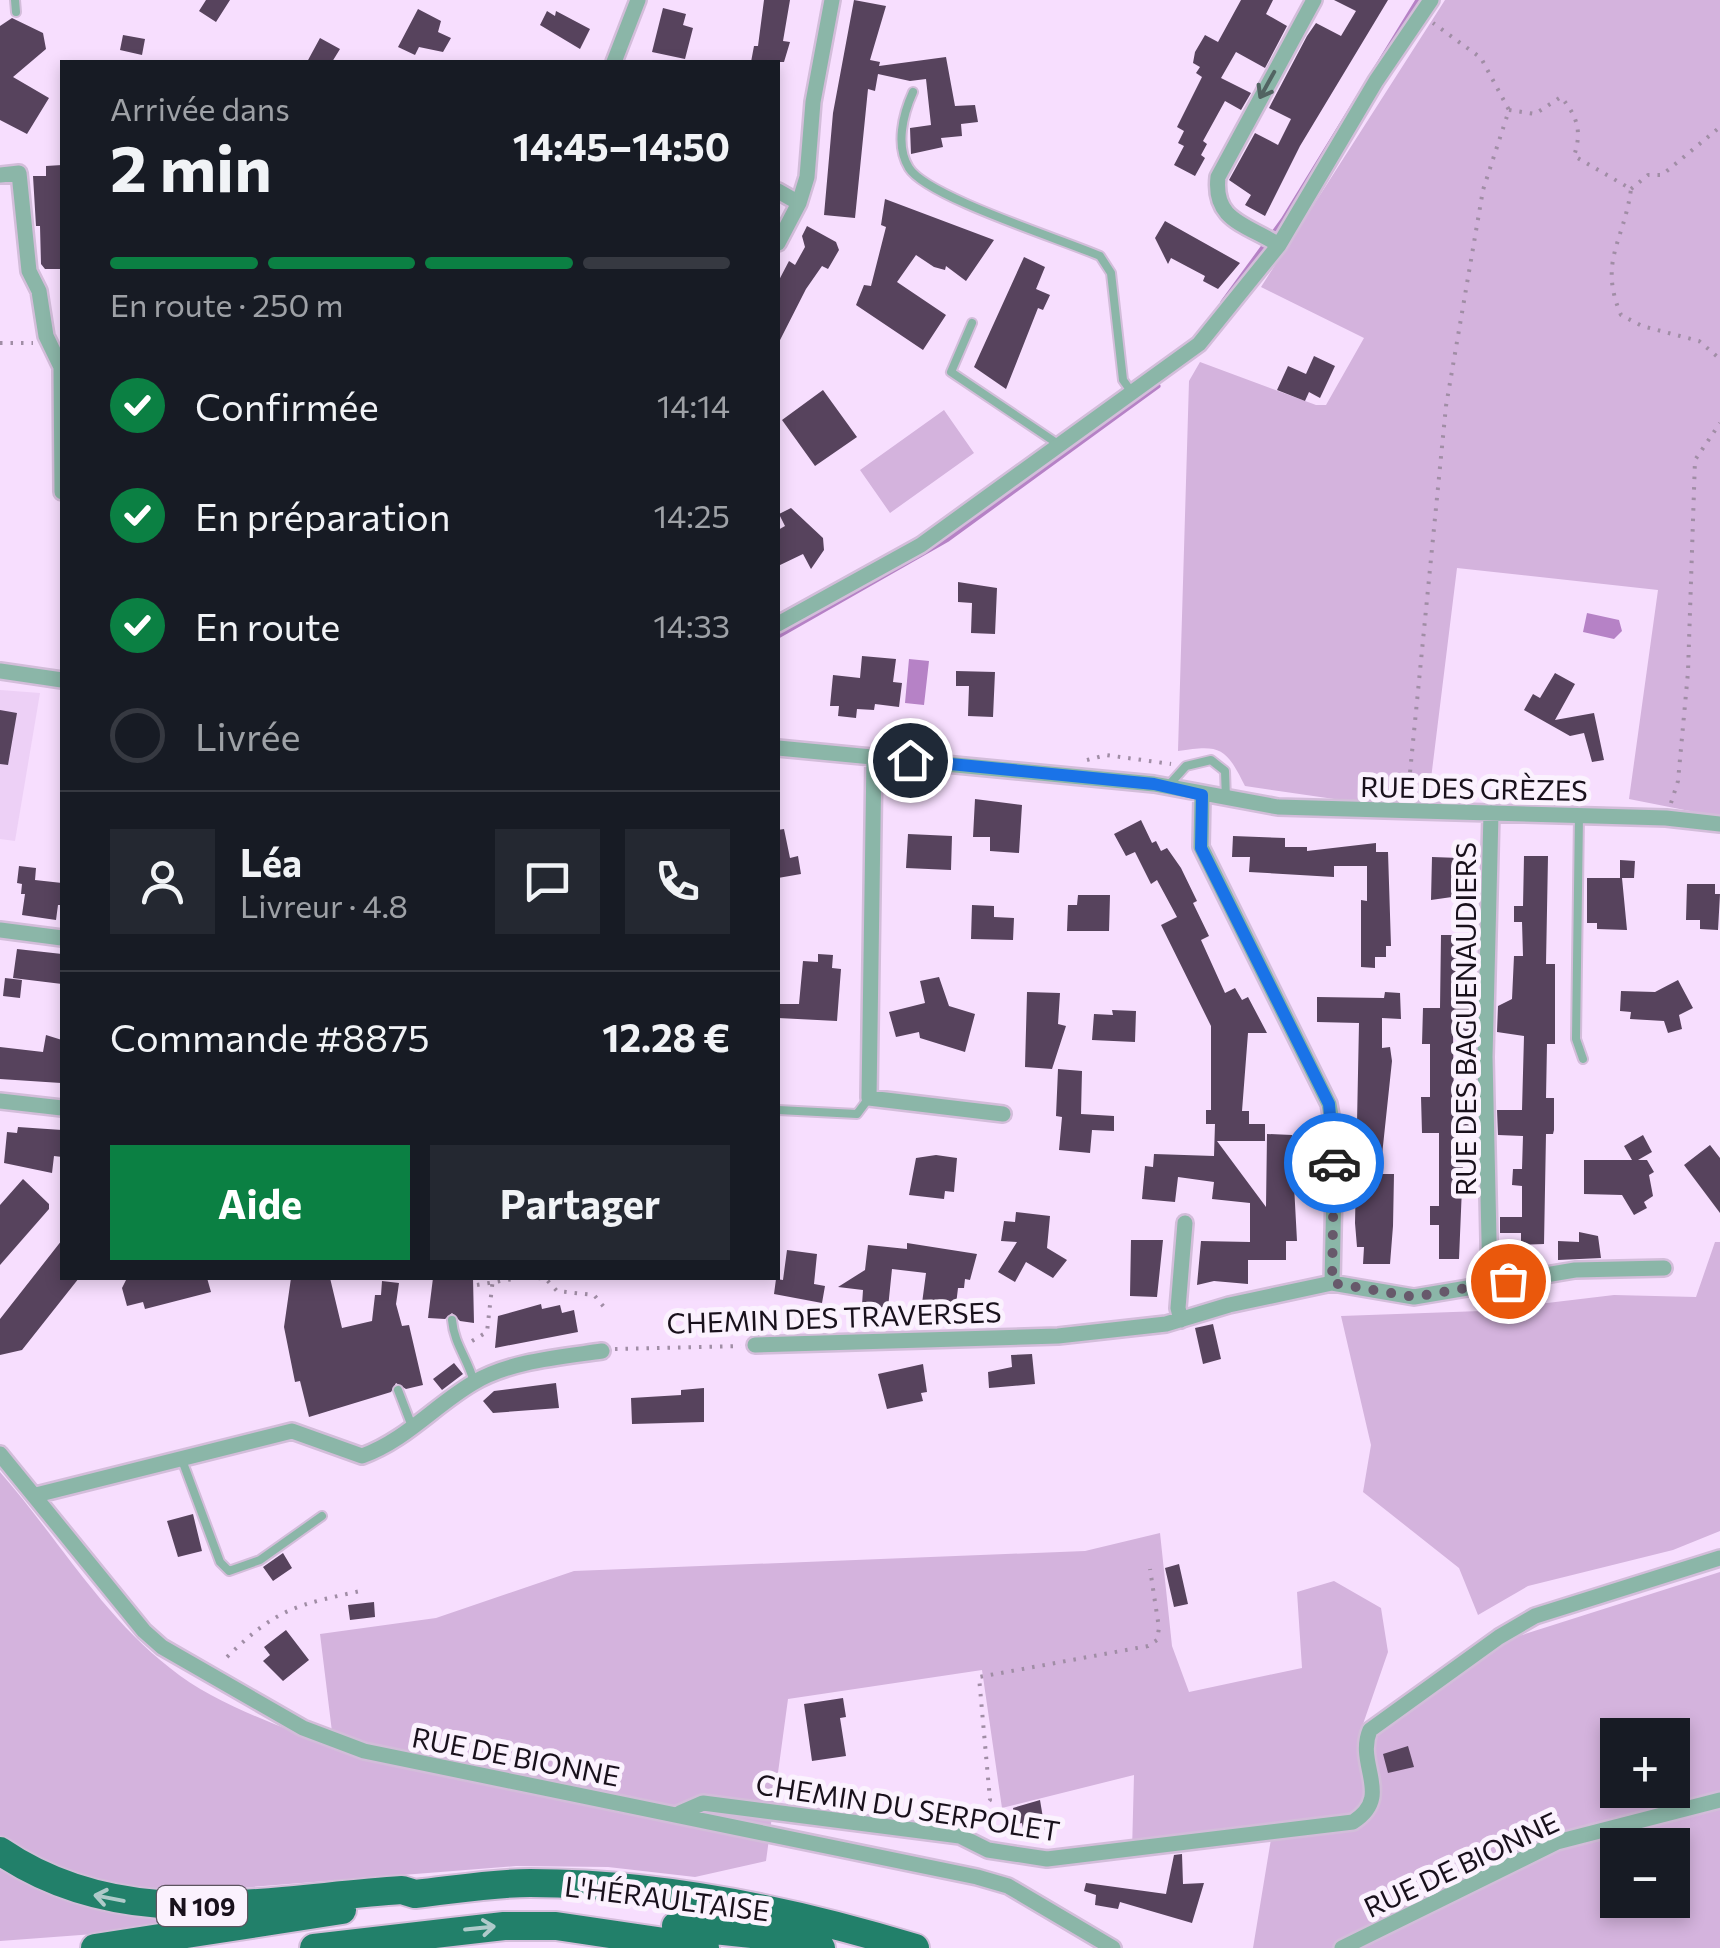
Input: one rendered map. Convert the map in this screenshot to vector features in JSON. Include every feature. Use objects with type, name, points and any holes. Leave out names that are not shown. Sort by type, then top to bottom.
[{"type":"highway","name":"N 109","points":[[0,1851],[30,1872],[75,1891],[152,1905],[204,1906],[402,1890],[415,1894]]},
{"type":"highway","name":"L'HÉRAULTAISE","points":[[415,1894],[528,1883],[612,1887],[759,1906],[915,1948]]},
{"type":"highway","name":"N 109","points":[[94,1948],[404,1901],[415,1894]]},
{"type":"highway","name":"L'HÉRAULTAISE","points":[[556,1926],[608,1920],[761,1935],[820,1948]]},
{"type":"highway","points":[[314,1948],[504,1926],[556,1926],[705,1948]]},
{"type":"street","points":[[615,60],[638,0]]},
{"type":"street","points":[[780,240],[799,203],[832,0]]},
{"type":"street","points":[[1279,245],[1226,214],[1216,198],[1218,177],[1314,0]]},
{"type":"street","points":[[780,623],[922,546],[1199,344],[1279,245],[1422,4]]},
{"type":"street","points":[[0,175],[19,173],[29,271],[39,291],[46,336],[60,365]]},
{"type":"street","points":[[780,192],[799,203]]},
{"type":"street","points":[[0,671],[60,680]]},
{"type":"street","name":"RUE DES GRÈZES","points":[[780,748],[1168,787],[1226,800],[1406,812],[1666,818],[1720,824]]},
{"type":"street","points":[[874,757],[869,1098],[1003,1114]]},
{"type":"street","points":[[1202,795],[1201,848],[1329,1104],[1335,1138],[1332,1283]]},
{"type":"street","name":"RUE DES BAGUENAUDIERS","points":[[1490,1285],[1485,1058],[1491,813]]},
{"type":"street","points":[[0,930],[60,938]]},
{"type":"street","points":[[0,1101],[60,1108]]},
{"type":"street","points":[[1181,1320],[1178,1308],[1185,1223]]},
{"type":"street","name":"CHEMIN DES TRAVERSES","points":[[755,1345],[1058,1336],[1181,1320],[1332,1283],[1414,1297],[1575,1270],[1664,1268]]},
{"type":"street","points":[[36,1495],[292,1431],[362,1456],[412,1429],[474,1382],[528,1364],[602,1351]]},
{"type":"street","name":"RUE DE BIONNE","points":[[0,1454],[153,1639],[303,1728],[364,1751],[496,1781],[679,1813],[1008,1886],[1113,1948]]},
{"type":"street","name":"CHEMIN DU SERPOLET","points":[[679,1813],[704,1804],[960,1836],[988,1850],[1047,1859],[1353,1822],[1367,1813],[1374,1799],[1365,1742],[1370,1730],[1499,1636],[1535,1616],[1720,1558]]},
{"type":"street","name":"RUE DE BIONNE","points":[[1342,1948],[1557,1842],[1720,1800]]},
{"type":"lane","points":[[15,0],[16,12]]},
{"type":"lane","points":[[912,92],[904,111],[901,146],[909,168],[940,194],[1100,256],[1111,273],[1123,380],[1134,394]]},
{"type":"lane","points":[[972,323],[950,372],[1062,446]]},
{"type":"lane","points":[[1168,787],[1186,766],[1211,760],[1225,771],[1226,800]]},
{"type":"lane","points":[[1579,815],[1576,1039],[1583,1059]]},
{"type":"lane","points":[[780,1110],[857,1114],[869,1098]]},
{"type":"lane","points":[[452,1320],[474,1382]]},
{"type":"lane","points":[[398,1390],[412,1429]]},
{"type":"lane","points":[[182,1460],[220,1562],[229,1571],[260,1560],[322,1516]]},
{"type":"path","points":[[1406,812],[1446,406],[1483,190],[1509,110],[1480,58],[1422,4]]},
{"type":"path","points":[[1509,110],[1534,114],[1561,97],[1576,117],[1580,140],[1574,156],[1631,190]]},
{"type":"path","points":[[1720,127],[1662,174],[1648,175],[1631,190],[1627,218],[1614,248],[1609,287],[1620,315],[1642,326],[1699,340],[1720,359]]},
{"type":"path","points":[[1666,818],[1678,781],[1688,672],[1695,460],[1720,424]]},
{"type":"path","points":[[459,1348],[487,1332],[494,1280],[477,1285]]},
{"type":"path","points":[[541,1280],[558,1291],[594,1296],[604,1307]]},
{"type":"path","name":"CHEMIN DES TRAVERSES","points":[[602,1351],[755,1345]]},
{"type":"path","points":[[960,1836],[990,1800],[980,1677],[1148,1646],[1156,1640],[1159,1628],[1150,1569]]},
{"type":"path","points":[[227,1657],[263,1622],[288,1608],[364,1590]]},
{"type":"shaded area","points":[[1445,0],[1720,0],[1720,817],[1629,799],[1658,590],[1457,568],[1428,803],[1341,800],[1245,786],[1233,764],[1220,752],[1204,748],[1178,751],[1189,381],[1200,362],[1316,405],[1326,405],[1364,338],[1261,287]]},
{"type":"shaded area","points":[[944,410],[974,453],[890,513],[860,470]]},
{"type":"shaded area","points":[[1587,613],[1619,620],[1622,631],[1614,639],[1583,632]]},
{"type":"shaded area","points":[[909,659],[929,661],[924,705],[905,703]]},
{"type":"shaded area","points":[[0,690],[40,693],[15,841],[0,839]]},
{"type":"shaded area","points":[[1715,1242],[1720,1242],[1720,1531],[1673,1550],[1528,1586],[1478,1615],[1459,1568],[1363,1492],[1371,1445],[1341,1316],[1481,1311],[1614,1295],[1696,1297]]},
{"type":"shaded area","points":[[0,1472],[122,1624],[170,1668],[228,1704],[334,1748],[320,1634],[436,1618],[574,1571],[1085,1551],[1160,1533],[1172,1646],[1189,1692],[1302,1668],[1297,1592],[1334,1581],[1381,1608],[1388,1652],[1362,1727],[1484,1647],[1720,1572],[1720,1948],[1253,1948],[1272,1833],[1132,1851],[1134,1775],[1002,1808],[982,1670],[788,1699],[766,1861],[695,1877],[608,1867],[516,1866],[164,1894],[120,1887],[39,1858],[0,1836]]},
{"type":"shaded area","points":[[0,1863],[27,1880],[274,1909],[148,1930],[0,1941]]},
{"type":"building","points":[[206,0],[230,0],[216,22],[199,11]]},
{"type":"building","points":[[764,0],[790,0],[783,41],[790,42],[784,62],[751,60],[754,46],[758,46]]},
{"type":"building","points":[[854,0],[886,6],[870,60],[880,62],[879,66],[946,57],[955,106],[975,105],[978,122],[961,124],[962,136],[941,138],[943,147],[911,154],[910,128],[931,125],[926,79],[910,81],[878,74],[875,91],[868,89],[855,218],[824,215],[833,113]]},
{"type":"building","points":[[1241,0],[1273,0],[1266,14],[1287,26],[1265,68],[1236,52],[1221,78],[1251,93],[1241,110],[1225,101],[1203,141],[1207,144],[1201,155],[1205,158],[1195,176],[1174,165],[1184,146],[1178,143],[1184,131],[1177,127],[1202,77],[1196,73],[1200,67],[1193,63],[1195,52],[1205,35],[1218,42]]},
{"type":"building","points":[[1334,0],[1388,0],[1300,146],[1265,216],[1245,205],[1251,195],[1229,180],[1255,133],[1278,145],[1291,119],[1269,108],[1307,36],[1316,23],[1341,36],[1356,11]]},
{"type":"building","points":[[663,8],[686,14],[683,25],[693,28],[685,59],[652,52]]},
{"type":"building","points":[[418,9],[441,21],[438,32],[451,38],[443,52],[419,47],[415,55],[398,47]]},
{"type":"building","points":[[547,11],[555,16],[556,11],[590,29],[580,49],[540,25]]},
{"type":"building","points":[[12,18],[43,33],[46,49],[13,77],[49,98],[27,134],[0,120],[0,26]]},
{"type":"building","points":[[123,35],[145,39],[142,55],[120,50]]},
{"type":"building","points":[[320,38],[340,49],[333,60],[308,60]]},
{"type":"building","points":[[60,165],[60,269],[45,269],[41,264],[33,176],[46,176],[46,166]]},
{"type":"building","points":[[885,199],[994,240],[966,281],[946,266],[945,270],[934,267],[916,255],[897,282],[946,315],[923,350],[856,305],[864,285],[871,286],[886,227],[881,225]]},
{"type":"building","points":[[1165,221],[1240,263],[1218,289],[1203,281],[1205,276],[1171,258],[1168,264],[1155,238]]},
{"type":"building","points":[[807,226],[836,242],[839,250],[828,269],[822,266],[806,289],[780,340],[780,278],[789,261],[795,265],[805,247],[802,236]]},
{"type":"building","points":[[1024,257],[1045,267],[1036,289],[1050,295],[1043,310],[1038,308],[1006,389],[974,367]]},
{"type":"building","points":[[1314,356],[1335,366],[1320,398],[1309,392],[1305,401],[1277,390],[1288,366],[1306,374]]},
{"type":"building","points":[[823,390],[857,437],[815,466],[782,420]]},
{"type":"building","points":[[791,508],[823,538],[824,550],[811,569],[803,554],[780,565],[780,529],[785,526],[780,514]]},
{"type":"building","points":[[958,582],[997,588],[995,634],[971,633],[972,603],[958,602]]},
{"type":"building","points":[[862,656],[896,659],[893,682],[902,683],[899,707],[875,704],[874,710],[857,709],[856,718],[838,716],[839,706],[830,706],[833,675],[860,678]]},
{"type":"building","points":[[956,671],[995,672],[993,717],[968,716],[969,686],[956,686]]},
{"type":"building","points":[[1555,673],[1575,684],[1555,720],[1594,713],[1604,760],[1592,762],[1584,733],[1570,736],[1524,710],[1533,694],[1540,698]]},
{"type":"building","points":[[0,710],[17,713],[8,765],[0,764]]},
{"type":"building","points":[[975,799],[1022,805],[1019,853],[990,851],[990,837],[973,837]]},
{"type":"building","points":[[1141,820],[1152,843],[1156,841],[1161,851],[1167,848],[1181,868],[1209,936],[1201,940],[1225,993],[1235,988],[1242,1000],[1248,997],[1267,1033],[1248,1033],[1242,1111],[1249,1111],[1249,1124],[1265,1124],[1265,1141],[1217,1141],[1266,1207],[1267,1134],[1292,1135],[1293,1149],[1300,1149],[1300,1185],[1294,1185],[1297,1241],[1286,1241],[1286,1260],[1248,1260],[1248,1284],[1214,1281],[1197,1285],[1201,1241],[1250,1242],[1250,1203],[1212,1199],[1214,1182],[1178,1177],[1175,1202],[1142,1199],[1145,1166],[1153,1167],[1154,1154],[1214,1156],[1215,1124],[1206,1124],[1206,1110],[1211,1110],[1211,1026],[1161,925],[1177,917],[1157,880],[1151,884],[1135,852],[1126,856],[1114,834]]},
{"type":"building","points":[[784,829],[790,858],[798,856],[801,874],[780,878],[780,830]]},
{"type":"building","points":[[908,834],[952,836],[951,870],[906,868]]},
{"type":"building","points":[[1233,836],[1285,838],[1285,847],[1307,847],[1307,851],[1376,843],[1376,852],[1388,852],[1391,946],[1386,946],[1386,957],[1375,957],[1375,968],[1361,967],[1361,900],[1367,901],[1367,866],[1334,866],[1334,877],[1249,872],[1250,857],[1232,857]]},
{"type":"building","points":[[1524,856],[1548,856],[1546,964],[1555,964],[1555,1044],[1547,1044],[1546,1098],[1554,1098],[1554,1130],[1553,1134],[1546,1134],[1544,1244],[1521,1245],[1521,1233],[1500,1233],[1500,1217],[1522,1217],[1522,1186],[1512,1185],[1513,1169],[1522,1169],[1523,1136],[1498,1135],[1497,1110],[1522,1110],[1524,1036],[1497,1032],[1498,1006],[1512,999],[1514,956],[1523,956],[1522,922],[1514,922],[1514,906],[1523,906]]},
{"type":"building","points":[[1432,857],[1460,858],[1459,896],[1431,900]]},
{"type":"building","points":[[1620,860],[1635,861],[1634,878],[1622,878],[1627,930],[1597,929],[1597,923],[1587,923],[1587,878],[1620,878]]},
{"type":"building","points":[[19,866],[36,868],[35,880],[60,883],[56,920],[22,915],[25,894],[21,894],[22,884],[17,883]]},
{"type":"building","points":[[1687,884],[1715,884],[1715,894],[1720,894],[1718,930],[1700,929],[1700,920],[1686,920]]},
{"type":"building","points":[[1078,895],[1110,895],[1109,931],[1067,931],[1068,905],[1077,905]]},
{"type":"building","points":[[972,905],[994,906],[994,917],[1014,918],[1013,940],[971,939]]},
{"type":"building","points":[[1441,935],[1461,935],[1463,1006],[1475,1006],[1474,1032],[1453,1031],[1454,1110],[1475,1110],[1475,1135],[1459,1135],[1459,1163],[1463,1163],[1459,1259],[1439,1259],[1439,1225],[1430,1225],[1430,1206],[1439,1206],[1439,1133],[1422,1133],[1421,1097],[1430,1097],[1430,1044],[1422,1044],[1423,1008],[1440,1008]]},
{"type":"building","points":[[17,949],[60,954],[60,984],[13,978]]},
{"type":"building","points":[[818,954],[833,955],[832,968],[841,969],[837,1021],[780,1018],[780,1004],[799,1004],[803,961],[818,962]]},
{"type":"building","points":[[939,977],[949,1006],[975,1014],[965,1052],[920,1038],[919,1032],[896,1037],[889,1012],[925,1003],[920,981]]},
{"type":"building","points":[[5,978],[22,980],[20,998],[3,996]]},
{"type":"building","points":[[1678,980],[1693,1008],[1679,1015],[1682,1029],[1668,1033],[1664,1021],[1630,1019],[1631,1012],[1620,1011],[1621,991],[1655,992]]},
{"type":"building","points":[[1027,992],[1060,993],[1058,1024],[1066,1026],[1052,1069],[1025,1067]]},
{"type":"building","points":[[1385,992],[1400,993],[1401,1019],[1382,1018],[1382,1048],[1390,1047],[1392,1061],[1380,1174],[1394,1174],[1390,1264],[1363,1264],[1364,1247],[1357,1247],[1355,1223],[1359,1023],[1317,1022],[1317,997],[1384,998]]},
{"type":"building","points":[[1112,1010],[1136,1011],[1135,1042],[1092,1040],[1094,1014],[1113,1015]]},
{"type":"building","points":[[46,1035],[60,1039],[60,1083],[0,1079],[0,1047],[43,1052]]},
{"type":"building","points":[[1058,1069],[1082,1071],[1081,1114],[1114,1116],[1114,1131],[1092,1130],[1090,1153],[1059,1150],[1062,1117],[1056,1116]]},
{"type":"building","points":[[18,1127],[60,1130],[60,1157],[54,1156],[52,1173],[4,1163],[7,1132],[17,1133]]},
{"type":"building","points":[[1643,1135],[1652,1152],[1638,1160],[1647,1160],[1654,1172],[1649,1175],[1653,1196],[1644,1202],[1647,1208],[1634,1215],[1622,1195],[1584,1194],[1584,1160],[1632,1160],[1624,1146]]},
{"type":"building","points":[[1710,1145],[1720,1158],[1720,1213],[1684,1165]]},
{"type":"building","points":[[916,1158],[957,1158],[954,1192],[945,1191],[944,1199],[909,1195]]},
{"type":"building","points":[[23,1179],[49,1204],[49,1209],[0,1265],[0,1205]]},
{"type":"building","points":[[1016,1212],[1050,1216],[1047,1248],[1067,1260],[1053,1278],[1026,1262],[1015,1282],[998,1272],[1017,1242],[1001,1241],[1004,1221],[1015,1222]]},
{"type":"building","points":[[1579,1232],[1598,1236],[1601,1258],[1558,1260],[1558,1241],[1579,1242]]},
{"type":"building","points":[[1131,1240],[1163,1240],[1157,1297],[1130,1296]]},
{"type":"building","points":[[60,1243],[60,1280],[77,1280],[22,1350],[0,1355],[0,1319]]},
{"type":"building","points":[[907,1243],[977,1254],[970,1280],[965,1279],[964,1288],[958,1288],[955,1313],[921,1311],[926,1273],[892,1269],[888,1308],[862,1305],[863,1290],[838,1287],[865,1270],[868,1245],[907,1249]]},
{"type":"building","points":[[787,1250],[817,1254],[814,1284],[825,1286],[822,1303],[774,1294],[776,1280],[783,1280]]},
{"type":"building","points":[[126,1280],[208,1280],[211,1292],[145,1309],[143,1302],[127,1306],[122,1288]]},
{"type":"building","points":[[291,1280],[330,1280],[342,1328],[372,1321],[375,1295],[381,1295],[382,1281],[399,1283],[396,1304],[402,1326],[409,1325],[423,1385],[406,1389],[396,1383],[391,1392],[309,1417],[300,1381],[295,1382],[284,1327]]},
{"type":"building","points":[[433,1280],[473,1280],[474,1323],[460,1321],[452,1313],[445,1319],[428,1318]]},
{"type":"building","points":[[541,1304],[542,1309],[560,1305],[562,1313],[574,1310],[578,1332],[495,1348],[498,1316]]},
{"type":"building","points":[[1213,1324],[1221,1359],[1203,1364],[1195,1328]]},
{"type":"building","points":[[1032,1354],[1035,1384],[989,1388],[988,1372],[1012,1367],[1011,1355]]},
{"type":"building","points":[[454,1363],[463,1374],[442,1390],[433,1379]]},
{"type":"building","points":[[923,1364],[927,1392],[921,1393],[923,1401],[887,1409],[878,1374]]},
{"type":"building","points":[[556,1383],[559,1408],[493,1413],[483,1401],[494,1391]]},
{"type":"building","points":[[704,1388],[704,1422],[632,1424],[631,1398],[681,1395],[681,1390]]},
{"type":"building","points":[[193,1514],[202,1551],[178,1557],[167,1521]]},
{"type":"building","points":[[283,1553],[292,1568],[273,1581],[263,1567]]},
{"type":"building","points":[[1179,1564],[1188,1604],[1174,1607],[1165,1568]]},
{"type":"building","points":[[374,1602],[375,1617],[350,1620],[348,1605]]},
{"type":"building","points":[[286,1630],[309,1660],[283,1681],[263,1661],[270,1655],[264,1647]]},
{"type":"building","points":[[843,1698],[846,1717],[840,1718],[846,1756],[812,1761],[804,1704]]},
{"type":"building","points":[[1408,1746],[1414,1767],[1388,1773],[1383,1754]]},
{"type":"building","points":[[1040,1800],[1045,1830],[1024,1834],[1022,1823],[1016,1824],[1013,1808]]},
{"type":"building","points":[[1182,1854],[1183,1884],[1204,1883],[1192,1923],[1120,1902],[1118,1909],[1095,1905],[1096,1895],[1084,1891],[1086,1883],[1166,1894],[1174,1855]]},
{"type":"waterway","points":[[1223,302],[1283,220],[1418,0]]},
{"type":"waterway","points":[[780,635],[948,539],[1158,386]]},
{"type":"way so far","points":[[1334,1163],[1332,1283],[1414,1297],[1508,1281]]},
{"type":"route","points":[[910,760],[1154,784],[1202,795],[1201,848],[1329,1104],[1335,1138],[1334,1163]]}]
